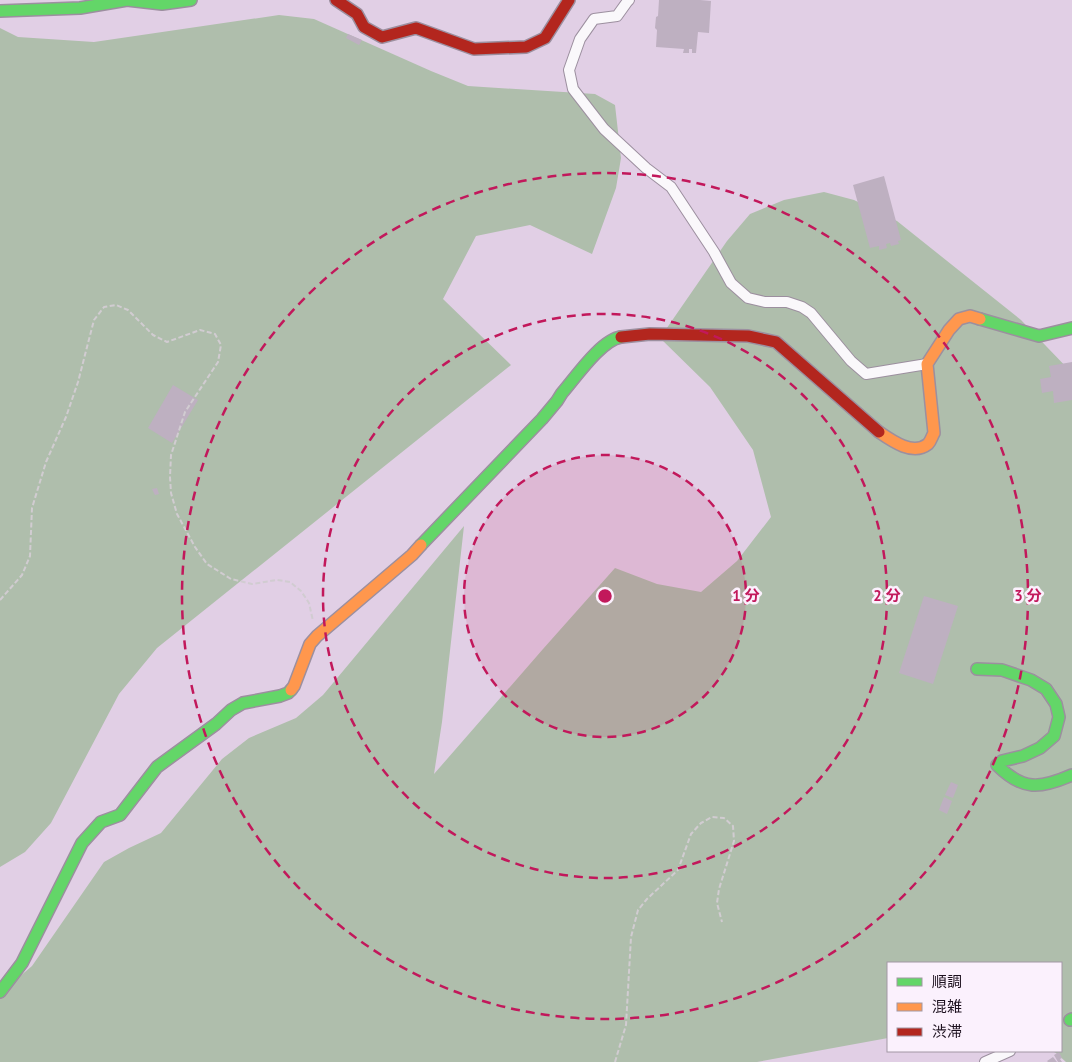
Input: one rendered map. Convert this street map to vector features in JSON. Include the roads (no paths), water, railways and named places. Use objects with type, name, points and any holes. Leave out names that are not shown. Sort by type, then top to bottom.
[{"type":"street","points":[[0,11],[80,8],[127,0],[162,4],[191,0]]},
{"type":"street","points":[[336,0],[357,14],[364,28],[382,37],[416,28],[474,49],[526,47],[545,38],[568,0]]},
{"type":"street","points":[[625,1],[617,16],[594,19],[580,39],[569,70],[573,89],[604,129],[646,168],[671,187],[714,252],[731,283],[748,298],[765,302],[787,302],[802,307],[811,313],[851,361],[866,374],[927,364]]},
{"type":"street","points":[[0,992],[22,963],[82,844],[94,829],[101,822],[120,815],[156,767],[216,724],[231,710],[242,703],[288,693],[294,686],[310,644],[317,636],[412,555],[542,419],[602,347],[616,338],[650,334],[748,336],[776,342],[874,428],[892,441],[907,447],[919,448],[929,443],[934,433],[927,364],[949,330],[959,319],[970,316],[1039,336],[1072,328]]},
{"type":"street","points":[[977,669],[1002,670],[1031,680],[1046,689],[1056,704],[1060,717],[1054,736],[1040,748],[1023,756],[1002,761],[997,766],[1014,780],[1035,787],[1056,783],[1072,775]]},
{"type":"street","points":[[985,1062],[1008,1052]]}]
